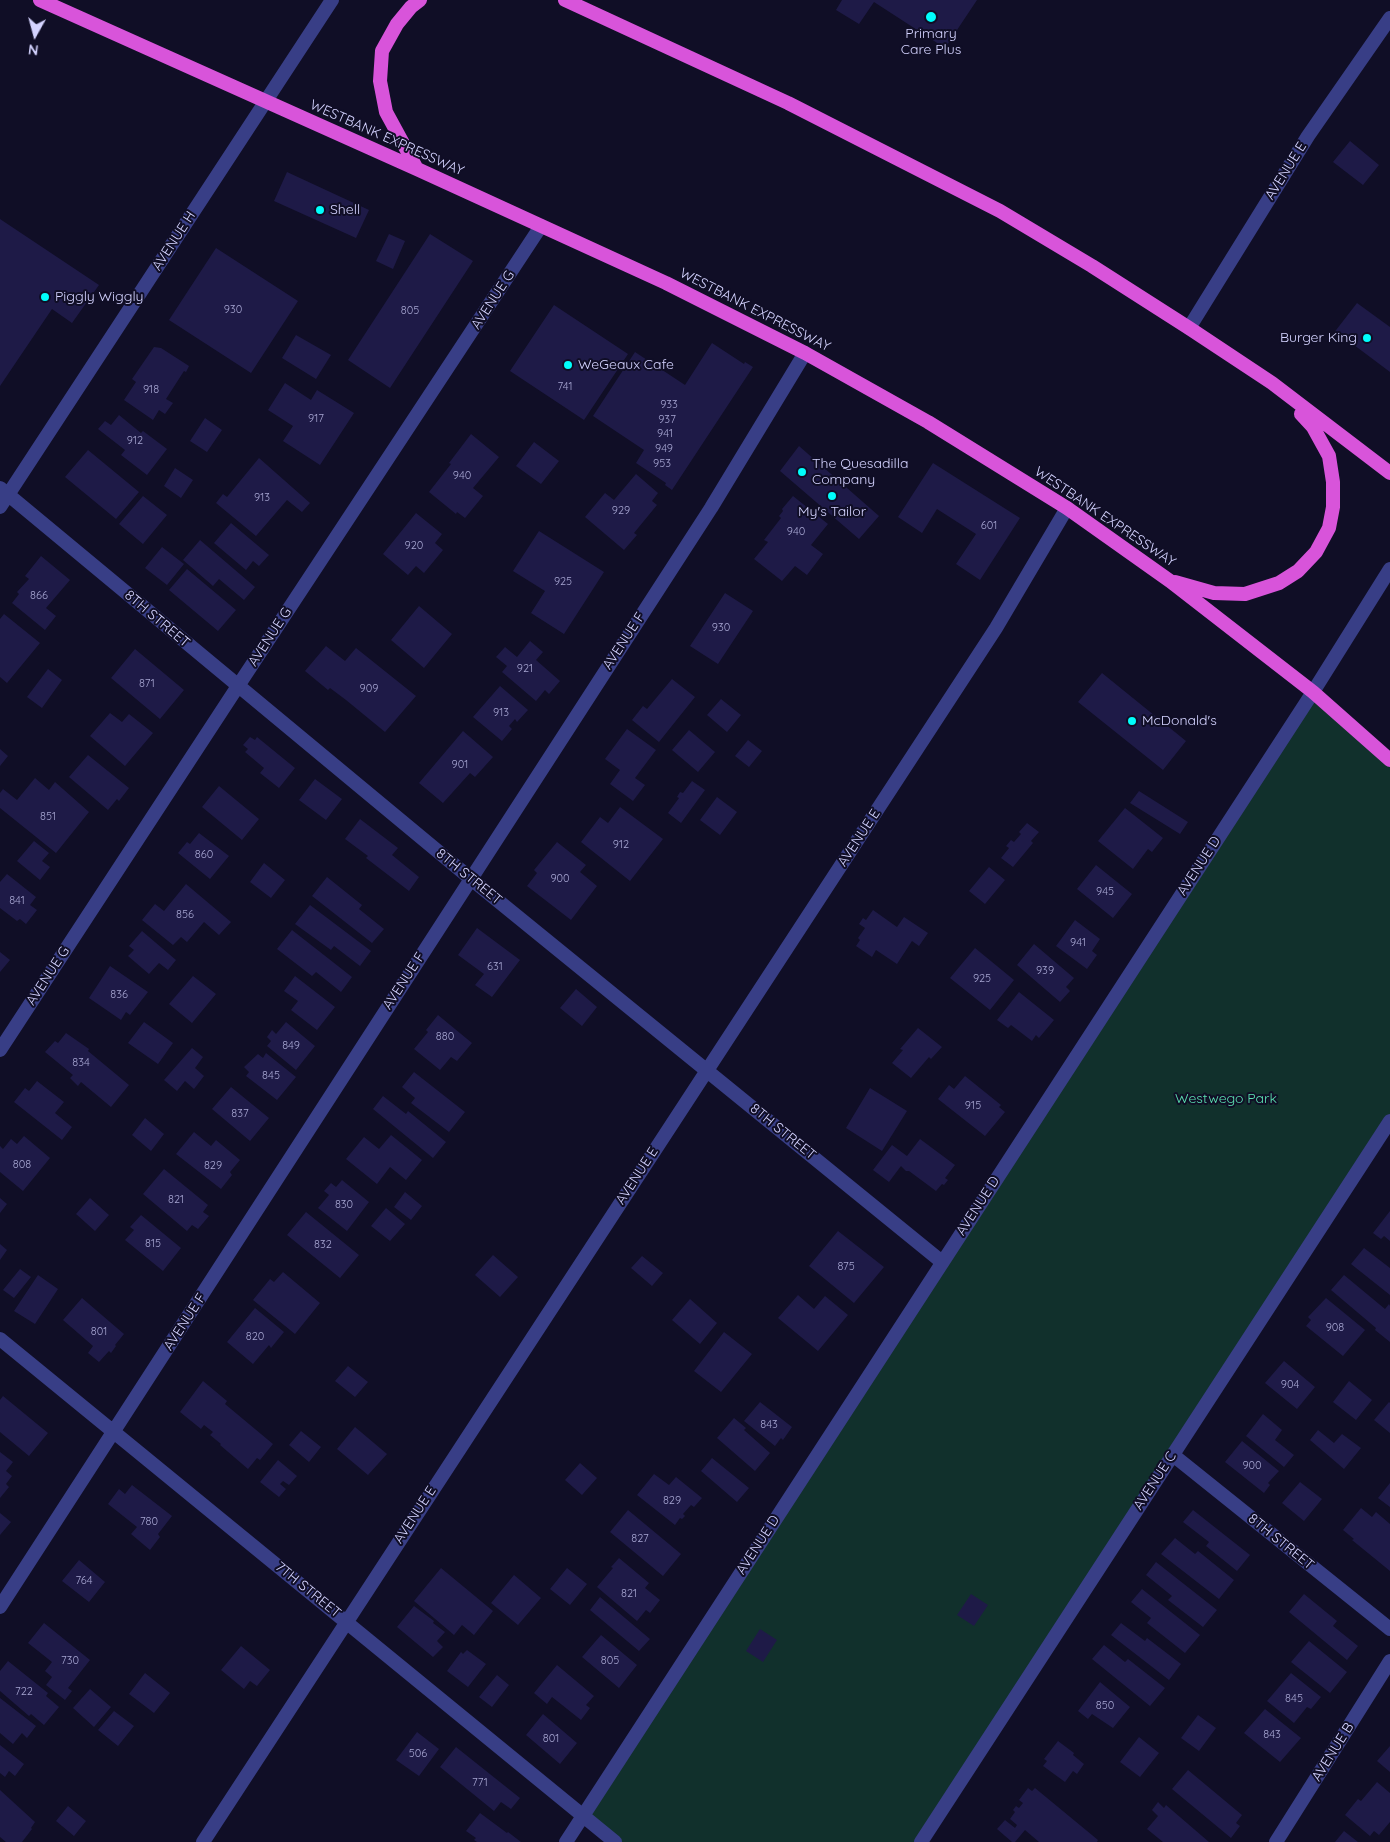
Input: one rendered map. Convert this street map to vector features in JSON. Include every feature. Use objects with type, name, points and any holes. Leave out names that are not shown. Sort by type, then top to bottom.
[{"type":"highway","name":"WESTBANK EXPRESSWAY","points":[[40,0],[666,283],[805,353],[928,422],[1067,508],[1170,581],[1313,692],[1390,760]]},
{"type":"highway","points":[[417,169],[386,112],[380,80],[382,51],[397,24],[411,7],[420,0]]},
{"type":"highway","points":[[566,0],[788,103],[1000,211],[1092,266],[1189,328],[1272,384],[1390,473]]},
{"type":"highway","points":[[1170,581],[1214,592],[1245,594],[1279,583],[1298,571],[1316,552],[1328,528],[1333,507],[1333,482],[1329,456],[1313,427],[1272,384]]},
{"type":"street","name":"AVENUE H","points":[[0,507],[4,491],[332,0]]},
{"type":"street","name":"AVENUE E","points":[[1189,328],[1308,136],[1390,18]]},
{"type":"street","name":"AVENUE G","points":[[0,1050],[542,226]]},
{"type":"street","name":"AVENUE F","points":[[0,1607],[711,508],[805,353]]},
{"type":"street","name":"8TH STREET","points":[[4,491],[470,878],[942,1262]]},
{"type":"street","name":"AVENUE E","points":[[203,1842],[996,628],[1067,508]]},
{"type":"street","name":"AVENUE D","points":[[566,1842],[1313,692],[1390,569]]},
{"type":"street","name":"AVENUE C","points":[[921,1842],[1390,1121]]},
{"type":"street","name":"7TH STREET","points":[[0,1338],[615,1842]]},
{"type":"street","name":"8TH STREET","points":[[1172,1455],[1390,1629]]},
{"type":"street","name":"AVENUE B","points":[[1276,1842],[1390,1661]]},
{"type":"green space","name":"Westwego Park","points":[[1313,692],[1390,758],[1390,1121],[921,1842],[615,1842],[583,1816]]},
{"type":"building","name":"Primary Care Plus","points":[[842,0],[977,0],[945,48],[874,2],[859,24],[836,10]]},
{"type":"building","points":[[1350,141],[1379,165],[1363,185],[1333,162]]},
{"type":"building","points":[[287,172],[369,210],[356,238],[274,201]]},
{"type":"building","name":"Piggly Wiggly","points":[[0,219],[99,285],[72,323],[52,309],[0,386]]},
{"type":"building","points":[[389,234],[405,241],[393,269],[376,261]]},
{"type":"building","points":[[430,234],[473,261],[390,388],[348,360]]},
{"type":"building","points":[[216,248],[298,301],[251,373],[169,320]]},
{"type":"building","name":"Burger King","points":[[1357,303],[1390,327],[1390,372],[1342,336],[1339,339],[1333,334]]},
{"type":"building","points":[[554,305],[628,354],[584,420],[510,371]]},
{"type":"building","points":[[296,335],[331,355],[316,379],[282,358]]},
{"type":"building","points":[[712,343],[744,364],[745,362],[753,367],[672,490],[665,485],[666,483],[636,463],[644,450],[593,416],[635,352],[685,385]]},
{"type":"building","points":[[154,347],[161,348],[189,366],[166,399],[173,403],[165,414],[159,410],[153,420],[124,400],[136,382],[132,379]]},
{"type":"building","points":[[285,383],[311,400],[317,390],[354,413],[320,465],[283,441],[293,426],[268,410]]},
{"type":"building","points":[[119,415],[141,433],[143,431],[167,449],[147,475],[121,455],[125,450],[98,429],[105,421],[111,425]]},
{"type":"building","points":[[205,418],[222,430],[207,452],[190,441]]},
{"type":"building","points":[[471,434],[499,457],[473,488],[483,496],[465,518],[457,512],[456,514],[429,492]]},
{"type":"building","points":[[534,442],[559,461],[541,484],[516,466]]},
{"type":"building","points":[[799,446],[879,516],[859,539],[780,471]]},
{"type":"building","points":[[88,450],[139,492],[116,519],[65,477]]},
{"type":"building","points":[[259,458],[310,503],[302,512],[287,500],[256,536],[216,503],[223,494],[227,497]]},
{"type":"building","points":[[933,463],[1020,518],[980,580],[956,564],[976,534],[937,509],[922,533],[898,517]]},
{"type":"building","points":[[175,468],[193,480],[181,498],[164,486]]},
{"type":"building","points":[[636,474],[658,493],[652,501],[657,505],[634,533],[637,535],[624,550],[585,517],[605,493],[614,500]]},
{"type":"building","points":[[143,496],[167,515],[143,544],[119,524]]},
{"type":"building","points":[[793,496],[828,524],[811,545],[823,554],[807,575],[795,566],[782,581],[754,559],[768,542],[764,540],[781,518],[779,516],[783,511],[782,509]]},
{"type":"building","points":[[416,513],[442,534],[435,543],[443,550],[424,573],[416,566],[408,575],[383,554]]},
{"type":"building","points":[[231,523],[269,555],[259,566],[253,561],[246,570],[214,543]]},
{"type":"building","points":[[539,531],[604,572],[564,634],[531,613],[545,591],[513,571]]},
{"type":"building","points":[[200,540],[255,587],[244,600],[219,579],[213,586],[183,560]]},
{"type":"building","points":[[162,547],[184,564],[167,585],[145,568]]},
{"type":"building","points":[[41,556],[70,580],[46,608],[56,616],[45,630],[12,603],[19,594],[17,592],[29,579],[25,576]]},
{"type":"building","points":[[187,569],[236,610],[218,631],[169,590]]},
{"type":"building","points":[[725,593],[753,611],[718,664],[690,646]]},
{"type":"building","points":[[419,606],[452,634],[424,668],[391,640]]},
{"type":"building","points":[[4,614],[40,643],[7,683],[0,677],[0,619]]},
{"type":"building","points":[[530,641],[543,652],[536,660],[560,681],[549,694],[545,690],[536,701],[502,672],[507,666],[496,657],[505,647],[517,657]]},
{"type":"building","points":[[326,646],[345,661],[356,648],[416,696],[385,732],[346,700],[330,688],[328,690],[305,671]]},
{"type":"building","points":[[135,649],[184,690],[160,719],[111,678]]},
{"type":"building","points":[[48,669],[62,680],[42,708],[27,697]]},
{"type":"building","name":"McDonald's","points":[[1102,673],[1186,741],[1163,770],[1078,702]]},
{"type":"building","points":[[672,679],[695,697],[659,742],[632,720],[643,706],[647,709]]},
{"type":"building","points":[[500,686],[528,710],[517,722],[515,719],[509,726],[512,729],[502,741],[473,717]]},
{"type":"building","points":[[721,699],[741,715],[727,732],[707,715]]},
{"type":"building","points":[[110,713],[122,722],[129,714],[153,733],[125,766],[90,736]]},
{"type":"building","points":[[627,729],[656,750],[635,778],[645,785],[633,801],[610,784],[620,770],[605,759]]},
{"type":"building","points":[[689,730],[715,752],[698,772],[672,750]]},
{"type":"building","points":[[463,731],[493,757],[475,777],[470,773],[443,803],[419,783]]},
{"type":"building","points":[[250,737],[255,740],[257,737],[295,768],[279,788],[260,773],[264,768],[245,752],[248,749],[243,745]]},
{"type":"building","points":[[748,740],[762,751],[749,767],[735,756]]},
{"type":"building","points":[[0,749],[8,756],[0,766]]},
{"type":"building","points":[[88,755],[129,788],[119,801],[117,799],[108,810],[69,777]]},
{"type":"building","points":[[35,778],[49,790],[55,782],[89,812],[56,853],[0,808],[0,793],[3,789],[17,800]]},
{"type":"building","points":[[315,779],[342,799],[326,820],[299,800]]},
{"type":"building","points":[[692,781],[705,790],[681,823],[668,813],[679,798],[677,797],[680,792],[683,793]]},
{"type":"building","points":[[219,786],[259,819],[242,840],[202,807]]},
{"type":"building","points":[[1139,791],[1188,822],[1180,834],[1130,803]]},
{"type":"building","points":[[717,797],[737,812],[720,835],[700,820]]},
{"type":"building","points":[[620,807],[663,839],[630,881],[581,842],[600,817],[608,823]]},
{"type":"building","points":[[1125,808],[1163,838],[1152,852],[1148,849],[1133,869],[1098,841]]},
{"type":"building","points":[[360,819],[398,848],[392,855],[419,877],[409,891],[366,858],[368,856],[345,839]]},
{"type":"building","points":[[1027,823],[1039,832],[1031,841],[1033,843],[1013,867],[1001,858],[1009,848],[1006,846],[1011,840],[1014,842],[1021,834],[1019,832]]},
{"type":"building","points":[[199,833],[229,856],[210,879],[178,853],[187,842],[190,844]]},
{"type":"building","points":[[34,841],[49,853],[42,861],[50,867],[40,880],[17,861]]},
{"type":"building","points":[[557,842],[586,865],[580,872],[597,886],[571,920],[527,886],[537,873],[534,870]]},
{"type":"building","points":[[264,863],[285,880],[271,898],[250,882]]},
{"type":"building","points":[[1096,865],[1132,894],[1113,918],[1077,889]]},
{"type":"building","points":[[989,867],[1005,880],[985,904],[969,891]]},
{"type":"building","points":[[7,874],[36,897],[30,905],[37,910],[26,924],[20,919],[17,921],[0,908],[0,882]]},
{"type":"building","points":[[327,877],[362,905],[359,909],[384,929],[372,943],[312,896]]},
{"type":"building","points":[[186,884],[231,922],[219,935],[204,922],[187,942],[181,937],[173,945],[142,920],[155,904],[164,911]]},
{"type":"building","points":[[310,905],[371,951],[360,966],[334,946],[331,950],[295,924]]},
{"type":"building","points":[[873,910],[897,927],[904,917],[928,933],[919,946],[912,941],[897,964],[876,950],[872,957],[856,946],[860,940],[858,938],[865,928],[859,924],[863,918],[866,920]]},
{"type":"building","points":[[1075,920],[1100,939],[1092,951],[1097,955],[1087,969],[1056,946]]},
{"type":"building","points":[[477,928],[520,960],[492,997],[475,985],[484,974],[458,955]]},
{"type":"building","points":[[292,930],[352,977],[341,992],[316,972],[312,976],[277,949]]},
{"type":"building","points":[[142,931],[176,960],[168,970],[159,963],[149,974],[128,956],[134,950],[129,946]]},
{"type":"building","points":[[1034,944],[1074,978],[1066,987],[1070,991],[1060,1002],[1017,965]]},
{"type":"building","points":[[975,948],[1014,980],[990,1010],[950,978]]},
{"type":"building","points":[[0,952],[10,960],[0,972]]},
{"type":"building","points":[[110,966],[148,992],[130,1015],[126,1012],[121,1020],[89,998]]},
{"type":"building","points":[[193,976],[216,994],[192,1023],[169,1004]]},
{"type":"building","points":[[295,976],[335,1007],[317,1030],[291,1010],[298,1001],[284,991]]},
{"type":"building","points":[[576,989],[597,1007],[582,1026],[560,1008]]},
{"type":"building","points":[[1019,992],[1054,1020],[1039,1038],[1036,1035],[1032,1041],[1011,1025],[1008,1028],[997,1020]]},
{"type":"building","points":[[438,1015],[472,1043],[457,1061],[451,1057],[440,1070],[414,1049],[428,1032],[426,1030]]},
{"type":"building","points":[[144,1022],[173,1043],[158,1064],[128,1043]]},
{"type":"building","points":[[286,1022],[315,1046],[296,1070],[267,1046],[271,1041],[267,1037],[272,1030],[276,1034]]},
{"type":"building","points":[[918,1028],[942,1047],[931,1059],[929,1057],[911,1078],[892,1063],[903,1050],[900,1049]]},
{"type":"building","points":[[66,1033],[89,1049],[88,1051],[129,1085],[111,1107],[81,1082],[78,1086],[70,1078],[73,1075],[45,1052],[55,1041],[58,1043]]},
{"type":"building","points":[[192,1048],[203,1057],[195,1068],[204,1076],[194,1089],[185,1081],[177,1091],[164,1080]]},
{"type":"building","points":[[266,1053],[296,1077],[277,1100],[246,1076],[249,1072],[244,1067],[258,1054],[263,1058]]},
{"type":"building","points":[[414,1072],[465,1112],[449,1132],[411,1103],[415,1098],[402,1087]]},
{"type":"building","points":[[965,1076],[1001,1105],[999,1107],[1005,1112],[985,1136],[938,1099],[949,1085],[954,1089]]},
{"type":"building","points":[[37,1081],[64,1102],[55,1113],[72,1127],[62,1140],[14,1102],[25,1088],[29,1091]]},
{"type":"building","points":[[231,1087],[269,1118],[250,1141],[212,1109]]},
{"type":"building","points":[[870,1088],[907,1111],[882,1151],[846,1128]]},
{"type":"building","points":[[383,1096],[406,1114],[408,1111],[446,1142],[433,1158],[373,1109]]},
{"type":"building","points":[[145,1118],[164,1134],[151,1151],[132,1135]]},
{"type":"building","points":[[194,1132],[211,1146],[216,1140],[240,1160],[230,1172],[232,1175],[221,1189],[176,1154]]},
{"type":"building","points":[[391,1135],[422,1160],[406,1180],[390,1167],[377,1184],[346,1159],[364,1137],[379,1149]]},
{"type":"building","points":[[24,1136],[50,1158],[23,1191],[0,1172],[0,1146],[3,1149],[11,1139],[17,1144]]},
{"type":"building","points":[[920,1139],[955,1165],[945,1178],[948,1180],[936,1191],[901,1166],[889,1182],[873,1170],[892,1145],[907,1156]]},
{"type":"building","points":[[164,1169],[208,1205],[203,1212],[209,1216],[198,1229],[192,1225],[187,1231],[143,1194]]},
{"type":"building","points":[[342,1180],[369,1202],[347,1231],[318,1208],[329,1195],[324,1191],[331,1183],[336,1187]]},
{"type":"building","points":[[405,1192],[422,1206],[411,1220],[394,1207]]},
{"type":"building","points":[[0,1198],[7,1204],[0,1213]]},
{"type":"building","points":[[90,1198],[109,1215],[95,1231],[76,1214]]},
{"type":"building","points":[[386,1208],[405,1224],[390,1241],[371,1226]]},
{"type":"building","points":[[1390,1211],[1390,1241],[1384,1236],[1381,1239],[1373,1233]]},
{"type":"building","points":[[306,1212],[359,1255],[340,1278],[287,1235]]},
{"type":"building","points":[[141,1215],[181,1248],[163,1271],[125,1240],[134,1230],[130,1227]]},
{"type":"building","points":[[838,1231],[884,1267],[854,1303],[809,1266]]},
{"type":"building","points":[[0,1244],[7,1250],[0,1260]]},
{"type":"building","points":[[1364,1248],[1390,1268],[1390,1295],[1351,1264]]},
{"type":"building","points":[[493,1255],[518,1277],[500,1297],[475,1275]]},
{"type":"building","points":[[642,1256],[663,1273],[652,1286],[631,1268]]},
{"type":"building","points":[[20,1269],[31,1277],[14,1298],[3,1290]]},
{"type":"building","points":[[283,1272],[320,1303],[295,1334],[253,1300],[270,1279],[274,1282]]},
{"type":"building","points":[[38,1275],[58,1289],[35,1324],[14,1311]]},
{"type":"building","points":[[1344,1275],[1385,1309],[1389,1304],[1390,1342],[1331,1290]]},
{"type":"building","points":[[798,1295],[814,1309],[825,1296],[848,1315],[818,1351],[778,1318]]},
{"type":"building","points":[[82,1298],[124,1334],[111,1353],[109,1351],[99,1362],[88,1353],[93,1346],[63,1320]]},
{"type":"building","points":[[1326,1298],[1365,1330],[1343,1356],[1306,1326],[1311,1320],[1308,1317]]},
{"type":"building","points":[[690,1299],[717,1323],[700,1344],[672,1320]]},
{"type":"building","points":[[255,1308],[284,1332],[271,1348],[269,1345],[253,1364],[227,1342]]},
{"type":"building","points":[[724,1332],[752,1354],[721,1392],[694,1371]]},
{"type":"building","points":[[1284,1361],[1315,1387],[1297,1409],[1265,1383]]},
{"type":"building","points":[[348,1366],[368,1382],[355,1397],[335,1381]]},
{"type":"building","points":[[203,1381],[227,1401],[225,1404],[273,1444],[260,1460],[257,1458],[248,1469],[210,1435],[213,1432],[204,1425],[201,1429],[180,1412]]},
{"type":"building","points":[[1349,1381],[1372,1400],[1356,1420],[1333,1402]]},
{"type":"building","points":[[3,1396],[48,1433],[29,1456],[0,1432],[0,1400]]},
{"type":"building","points":[[760,1402],[792,1427],[783,1440],[781,1438],[775,1446],[744,1421]]},
{"type":"building","points":[[1390,1403],[1390,1433],[1374,1420]]},
{"type":"building","points":[[1263,1414],[1282,1430],[1275,1440],[1294,1455],[1284,1467],[1246,1436]]},
{"type":"building","points":[[734,1418],[746,1428],[744,1430],[770,1453],[755,1471],[717,1438]]},
{"type":"building","points":[[355,1427],[387,1454],[368,1475],[337,1449]]},
{"type":"building","points":[[1318,1430],[1334,1443],[1342,1434],[1361,1448],[1344,1469],[1310,1440]]},
{"type":"building","points":[[301,1431],[321,1447],[309,1462],[289,1445]]},
{"type":"building","points":[[1242,1441],[1279,1471],[1268,1483],[1270,1485],[1264,1493],[1225,1462]]},
{"type":"building","points":[[0,1452],[13,1462],[6,1471],[12,1476],[6,1484],[9,1487],[0,1498]]},
{"type":"building","points":[[712,1458],[749,1488],[737,1502],[701,1471]]},
{"type":"building","points":[[278,1460],[297,1476],[289,1485],[283,1481],[280,1484],[286,1489],[279,1497],[260,1482]]},
{"type":"building","points":[[580,1463],[597,1478],[582,1495],[565,1480]]},
{"type":"building","points":[[654,1474],[669,1485],[676,1477],[702,1498],[694,1507],[691,1505],[683,1514],[685,1516],[682,1519],[680,1518],[675,1525],[637,1495]]},
{"type":"building","points":[[1300,1482],[1322,1499],[1304,1521],[1282,1503]]},
{"type":"building","points":[[1390,1483],[1390,1507],[1378,1498]]},
{"type":"building","points":[[132,1485],[172,1516],[158,1534],[160,1537],[150,1550],[131,1534],[137,1527],[108,1504],[119,1489],[125,1494]]},
{"type":"building","points":[[1361,1508],[1372,1517],[1376,1512],[1390,1524],[1390,1571],[1352,1540],[1354,1539],[1343,1530]]},
{"type":"building","points":[[628,1510],[681,1554],[663,1576],[610,1532]]},
{"type":"building","points":[[1193,1510],[1250,1555],[1237,1571],[1206,1546],[1209,1542],[1183,1522]]},
{"type":"building","points":[[0,1513],[11,1522],[0,1535]]},
{"type":"building","points":[[1175,1538],[1195,1554],[1198,1551],[1234,1580],[1219,1599],[1161,1554]]},
{"type":"building","points":[[619,1558],[649,1583],[645,1588],[660,1600],[650,1613],[646,1610],[637,1621],[597,1587]]},
{"type":"building","points":[[79,1560],[105,1582],[89,1602],[62,1581]]},
{"type":"building","points":[[1156,1562],[1217,1610],[1203,1627],[1168,1600],[1172,1596],[1146,1575]]},
{"type":"building","points":[[441,1568],[493,1611],[474,1635],[462,1625],[454,1635],[414,1601]]},
{"type":"building","points":[[567,1568],[587,1584],[570,1605],[550,1589]]},
{"type":"building","points":[[514,1575],[541,1598],[518,1625],[491,1603]]},
{"type":"building","points":[[1142,1589],[1200,1635],[1185,1653],[1147,1623],[1151,1618],[1131,1602]]},
{"type":"building","points":[[971,1594],[988,1605],[974,1626],[957,1615]]},
{"type":"building","points":[[1304,1594],[1337,1621],[1333,1626],[1358,1646],[1347,1660],[1289,1612]]},
{"type":"building","points":[[600,1597],[650,1639],[639,1651],[590,1610]]},
{"type":"building","points":[[414,1606],[445,1632],[437,1641],[443,1647],[433,1657],[397,1627]]},
{"type":"building","points":[[44,1623],[90,1660],[68,1688],[72,1691],[65,1700],[46,1685],[52,1677],[45,1671],[52,1662],[28,1643]]},
{"type":"building","points":[[1121,1623],[1145,1641],[1147,1638],[1181,1664],[1169,1680],[1111,1635]]},
{"type":"building","points":[[760,1629],[777,1640],[763,1662],[746,1651]]},
{"type":"building","points":[[601,1635],[637,1665],[619,1688],[582,1657]]},
{"type":"building","points":[[1309,1641],[1347,1672],[1330,1693],[1291,1662]]},
{"type":"building","points":[[1104,1645],[1125,1662],[1128,1659],[1165,1688],[1150,1706],[1092,1659]]},
{"type":"building","points":[[241,1646],[270,1670],[257,1686],[250,1681],[244,1689],[221,1670]]},
{"type":"building","points":[[467,1650],[486,1664],[468,1687],[447,1671],[461,1652],[463,1654]]},
{"type":"building","points":[[8,1661],[48,1693],[46,1696],[59,1707],[44,1725],[31,1714],[29,1716],[0,1691],[0,1671]]},
{"type":"building","points":[[557,1665],[594,1696],[586,1705],[590,1708],[581,1720],[552,1697],[547,1704],[534,1693]]},
{"type":"building","points":[[145,1673],[170,1693],[154,1713],[129,1694]]},
{"type":"building","points":[[1291,1673],[1321,1697],[1311,1709],[1307,1707],[1294,1723],[1267,1701]]},
{"type":"building","points":[[497,1675],[509,1685],[492,1707],[479,1697]]},
{"type":"building","points":[[1100,1682],[1130,1707],[1113,1728],[1092,1714],[1088,1719],[1078,1711]]},
{"type":"building","points":[[90,1689],[111,1707],[94,1727],[73,1708]]},
{"type":"building","points":[[0,1698],[36,1726],[27,1738],[22,1733],[13,1744],[0,1733]]},
{"type":"building","points":[[1265,1709],[1301,1738],[1280,1762],[1244,1733]]},
{"type":"building","points":[[114,1711],[134,1726],[118,1746],[98,1730]]},
{"type":"building","points":[[543,1714],[577,1743],[560,1764],[526,1735]]},
{"type":"building","points":[[1198,1715],[1216,1728],[1199,1751],[1181,1738]]},
{"type":"building","points":[[417,1732],[439,1749],[419,1776],[396,1760]]},
{"type":"building","points":[[1139,1737],[1159,1753],[1140,1777],[1120,1762]]},
{"type":"building","points":[[1058,1741],[1074,1753],[1073,1755],[1084,1764],[1077,1774],[1073,1771],[1065,1782],[1043,1766],[1047,1761],[1044,1759]]},
{"type":"building","points":[[0,1745],[24,1764],[15,1776],[9,1771],[5,1777],[0,1773]]},
{"type":"building","points":[[1390,1746],[1390,1772],[1377,1761]]},
{"type":"building","points":[[456,1747],[520,1798],[511,1809],[501,1802],[494,1811],[440,1767]]},
{"type":"building","points":[[1188,1770],[1242,1815],[1236,1823],[1240,1826],[1231,1838],[1172,1789]]},
{"type":"building","points":[[1377,1782],[1390,1793],[1390,1822],[1379,1835],[1374,1831],[1370,1836],[1345,1815],[1358,1799],[1361,1801]]},
{"type":"building","points":[[1028,1788],[1032,1791],[1035,1788],[1098,1840],[1097,1842],[1039,1842],[1025,1830],[1015,1842],[1012,1842],[997,1829],[1005,1820],[1015,1828],[1017,1825],[1010,1819],[1015,1812],[1013,1810],[1016,1806],[1019,1808],[1023,1803],[1019,1800]]},
{"type":"building","points":[[0,1790],[35,1822],[22,1842],[6,1842],[0,1837]]},
{"type":"building","points":[[1158,1802],[1164,1808],[1166,1805],[1209,1842],[1163,1842],[1147,1829],[1158,1816],[1152,1810]]},
{"type":"building","points":[[68,1806],[86,1821],[74,1836],[56,1821]]},
{"type":"building","points":[[480,1813],[521,1842],[477,1842],[474,1840],[476,1838],[466,1831]]},
{"type":"building","points":[[1344,1831],[1358,1842],[1335,1842]]},
{"type":"place","name":"Primary Care Plus","points":[[931,17]]},
{"type":"place","name":"Shell","points":[[320,210]]},
{"type":"place","name":"Piggly Wiggly","points":[[45,297]]},
{"type":"place","name":"Burger King","points":[[1367,338]]},
{"type":"place","name":"WeGeaux Cafe","points":[[568,365]]},
{"type":"place","name":"The Quesadilla Company","points":[[802,472]]},
{"type":"place","name":"My's Tailor","points":[[832,496]]},
{"type":"place","name":"McDonald's","points":[[1132,721]]}]
